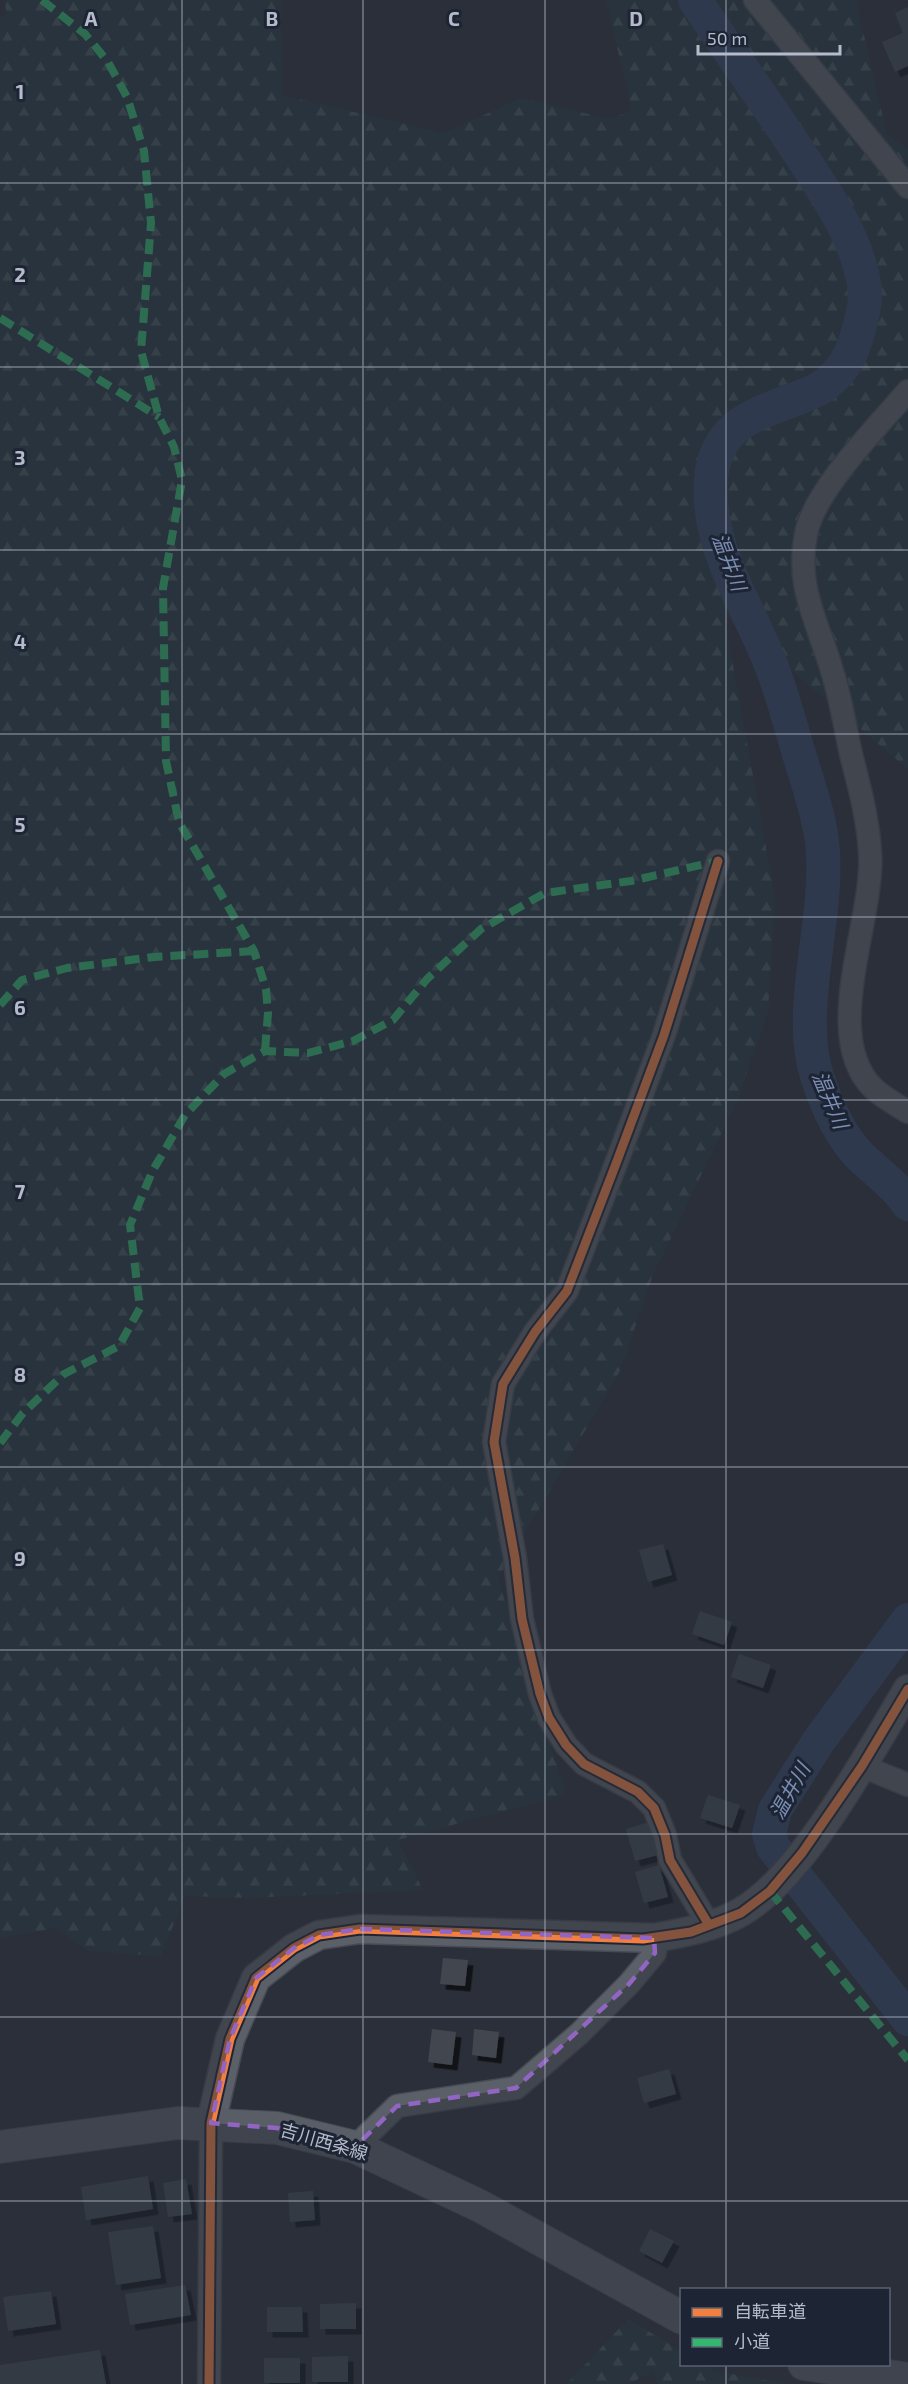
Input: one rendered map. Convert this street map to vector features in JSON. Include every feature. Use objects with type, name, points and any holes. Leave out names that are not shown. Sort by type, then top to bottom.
[{"type":"main road","name":"吉川西条線","points":[[0,2147],[177,2123],[277,2128],[355,2147],[480,2206],[680,2317]]},
{"type":"main road","points":[[818,2366],[908,2379]]},
{"type":"street","points":[[755,0],[908,187]]},
{"type":"street","points":[[908,391],[847,463],[819,502],[806,532],[803,572],[808,607],[833,674],[868,823],[870,886],[851,1000],[852,1050],[859,1067],[874,1088],[908,1112]]},
{"type":"street","points":[[709,1925],[670,1860],[665,1835],[654,1808],[638,1792],[584,1764],[566,1745],[549,1718],[540,1694],[522,1620],[515,1558],[494,1442],[503,1384],[535,1332],[567,1291],[664,1035],[718,861]]},
{"type":"street","points":[[210,2384],[210,2123],[230,2039],[256,1978],[294,1948],[319,1935],[360,1929],[654,1938],[691,1932],[741,1912],[774,1886],[802,1853],[861,1766],[908,1689]]},
{"type":"street","points":[[861,1766],[908,1785]]},
{"type":"street","points":[[355,2147],[398,2106],[516,2088],[554,2058],[629,1984],[655,1953],[654,1938]]},
{"type":"highlighted area","points":[[360,1929],[654,1938],[655,1953],[629,1984],[516,2088],[397,2106],[355,2147],[277,2128],[211,2123],[230,2039],[256,1978],[294,1948],[319,1935]]},
{"type":"green space","points":[[4,0],[281,0],[282,95],[443,133],[522,98],[609,119],[632,111],[606,0],[856,0],[887,135],[908,148],[908,769],[724,615],[775,897],[768,1012],[737,1101],[653,1275],[620,1371],[498,1579],[566,1794],[398,1840],[423,1890],[251,1898],[185,1896],[161,1956],[88,1951],[56,1928],[0,1938],[0,18],[7,15]]},
{"type":"green space","points":[[628,2319],[680,2350],[680,2366],[706,2366],[715,2371],[787,2384],[657,2384],[653,2371],[629,2384],[567,2384]]},
{"type":"building","points":[[908,7],[908,66],[895,72],[882,42],[903,33],[895,13]]},
{"type":"building","points":[[663,1544],[672,1575],[648,1582],[639,1550]]},
{"type":"building","points":[[700,1611],[732,1622],[724,1645],[692,1634]]},
{"type":"building","points":[[739,1654],[771,1665],[763,1688],[731,1677]]},
{"type":"building","points":[[708,1795],[740,1805],[732,1828],[700,1818]]},
{"type":"building","points":[[649,1822],[658,1855],[635,1861],[626,1829]]},
{"type":"building","points":[[659,1865],[668,1897],[644,1903],[635,1872]]},
{"type":"building","points":[[443,1958],[468,1960],[465,1986],[440,1984]]},
{"type":"building","points":[[432,2029],[456,2032],[452,2065],[428,2062]]},
{"type":"building","points":[[474,2029],[499,2032],[496,2058],[472,2055]]},
{"type":"building","points":[[669,2069],[676,2094],[644,2103],[637,2078]]},
{"type":"building","points":[[148,2176],[153,2209],[86,2220],[81,2187]]},
{"type":"building","points":[[186,2179],[192,2214],[168,2217],[163,2183]]},
{"type":"building","points":[[313,2191],[315,2220],[290,2222],[288,2193]]},
{"type":"building","points":[[153,2226],[161,2278],[116,2285],[108,2232]]},
{"type":"building","points":[[650,2229],[674,2241],[662,2263],[639,2251]]},
{"type":"building","points":[[185,2285],[191,2315],[130,2325],[125,2294]]},
{"type":"building","points":[[51,2291],[56,2324],[8,2331],[3,2297]]},
{"type":"building","points":[[356,2303],[356,2329],[320,2329],[320,2304]]},
{"type":"building","points":[[267,2307],[302,2307],[303,2332],[267,2332]]},
{"type":"building","points":[[100,2350],[106,2384],[0,2384],[0,2365]]},
{"type":"building","points":[[348,2356],[348,2382],[312,2382],[312,2357]]},
{"type":"building","points":[[264,2358],[300,2358],[300,2383],[264,2383]]},
{"type":"waterway","name":"温井川","points":[[695,0],[833,206],[854,248],[863,278],[865,301],[862,316],[853,348],[844,365],[832,379],[817,390],[758,414],[732,431],[722,443],[715,459],[711,479],[711,503],[714,525],[728,570],[767,655],[781,692],[820,830],[823,870],[822,899],[811,991],[810,1021],[811,1049],[817,1076],[829,1108],[845,1138],[908,1204]]},
{"type":"waterway","name":"温井川","points":[[908,1620],[818,1742],[775,1810],[769,1834],[773,1847],[908,2019]]},
{"type":"marked path","points":[[42,0],[85,34],[108,62],[127,97],[144,151],[151,223],[141,351],[159,417],[174,447],[182,480],[163,588],[166,761],[179,822],[254,951],[266,989],[268,1013],[265,1051]]},
{"type":"marked path","points":[[0,318],[159,417]]},
{"type":"marked path","points":[[0,1443],[23,1413],[64,1374],[119,1346],[140,1308],[130,1225],[152,1172],[185,1115],[224,1074],[265,1051],[308,1053],[353,1041],[393,1020],[427,979],[481,929],[545,893],[631,881],[718,861]]},
{"type":"marked path","points":[[0,1005],[22,980],[67,968],[154,957],[254,951]]},
{"type":"marked path","points":[[770,1891],[908,2060]]},
{"type":"cycle path","points":[[709,1925],[670,1860],[665,1835],[654,1808],[638,1792],[584,1764],[566,1745],[549,1718],[540,1694],[522,1619],[515,1558],[494,1442],[503,1384],[535,1332],[567,1291],[664,1035],[718,861]]},
{"type":"cycle path","points":[[209,2384],[211,2123],[230,2039],[256,1978],[294,1948],[319,1935],[360,1929],[643,1939],[691,1932],[741,1913],[770,1891],[802,1853],[862,1766],[908,1689]]}]
